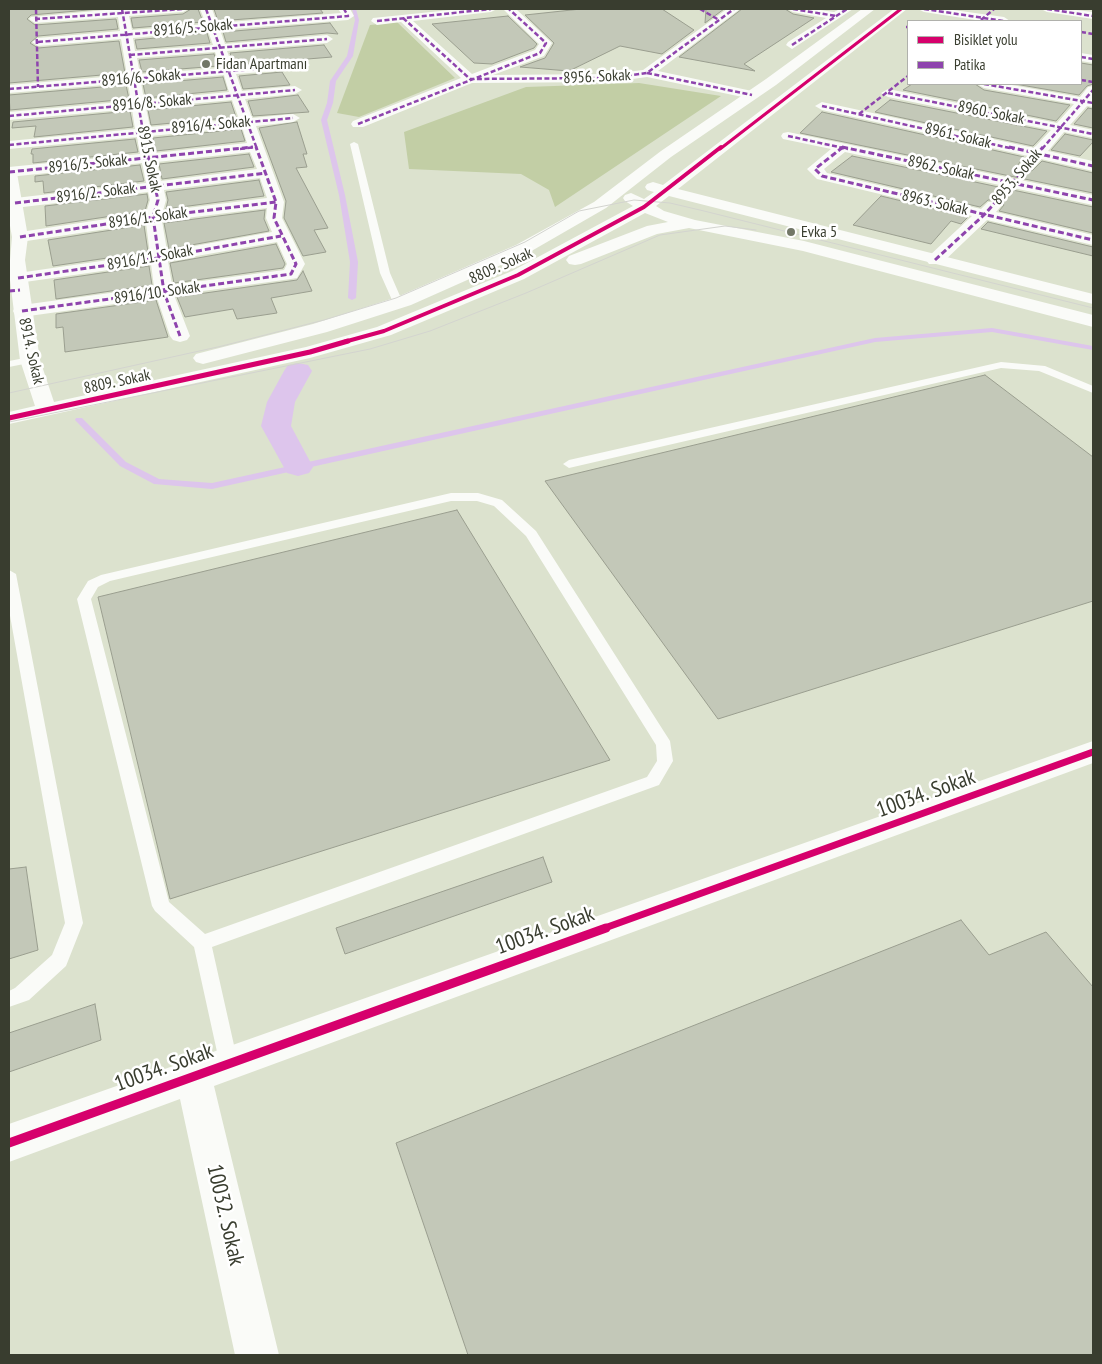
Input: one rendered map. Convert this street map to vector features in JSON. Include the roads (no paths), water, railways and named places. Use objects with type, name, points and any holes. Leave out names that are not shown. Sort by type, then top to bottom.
[{"type":"street","points":[[38,87],[36,14],[183,9]]},
{"type":"street","points":[[206,9],[276,202],[274,218],[281,236]]},
{"type":"street","points":[[378,21],[491,9]]},
{"type":"street","points":[[358,124],[540,53],[544,49],[546,42],[509,9]]},
{"type":"street","points":[[700,9],[719,20]]},
{"type":"street","name":"8956. Sokak","points":[[470,79],[611,78],[646,73],[734,9]]},
{"type":"street","points":[[793,9],[836,16]]},
{"type":"street","points":[[792,45],[847,9]]},
{"type":"street","name":"8809. Sokak","points":[[44,403],[157,370],[311,330],[404,301],[522,249],[600,205],[869,9]]},
{"type":"street","name":"8809. Sokak","points":[[44,403],[310,352],[384,331],[518,276],[644,207],[702,160],[901,9]]},
{"type":"street","points":[[924,9],[981,20],[994,9]]},
{"type":"street","points":[[1047,9],[1093,16]]},
{"type":"street","name":"8915. Sokak","points":[[122,11],[148,158],[158,200],[153,216],[164,292],[180,336]]},
{"type":"street","name":"8916/5. Sokak","points":[[38,42],[346,12]]},
{"type":"street","points":[[403,18],[470,79]]},
{"type":"street","points":[[130,55],[327,39]]},
{"type":"street","name":"8916/6. Sokak","points":[[9,89],[304,65]]},
{"type":"street","points":[[646,73],[752,95]]},
{"type":"street","points":[[858,114],[907,77]]},
{"type":"street","points":[[992,85],[1090,98]]},
{"type":"street","name":"8916/8. Sokak","points":[[9,116],[295,90]]},
{"type":"street","name":"8960. Sokak","points":[[888,93],[1093,134]]},
{"type":"street","name":"8953. Sokak","points":[[935,260],[985,214],[1059,127],[1090,98]]},
{"type":"street","name":"8961. Sokak","points":[[822,106],[1093,166]]},
{"type":"street","name":"8916/4. Sokak","points":[[9,145],[293,118]]},
{"type":"street","name":"8962. Sokak","points":[[788,136],[1093,200]]},
{"type":"street","name":"8916/3. Sokak","points":[[9,172],[256,147]]},
{"type":"street","name":"8963. Sokak","points":[[843,147],[815,169],[822,176],[1093,240]]},
{"type":"street","points":[[702,160],[705,180],[711,191],[735,209]]},
{"type":"street","name":"8914. Sokak","points":[[9,172],[16,203],[20,238],[14,276],[30,360],[44,403]]},
{"type":"street","name":"8916/2. Sokak","points":[[16,203],[266,173]]},
{"type":"street","points":[[624,186],[665,190],[1093,299]]},
{"type":"street","points":[[624,186],[628,194],[644,207],[658,214],[692,224],[804,246],[1093,321]]},
{"type":"street","name":"8916/1. Sokak","points":[[20,238],[153,216],[276,202]]},
{"type":"street","points":[[518,276],[583,257],[653,230],[668,226],[692,224]]},
{"type":"street","name":"8916/11. Sokak","points":[[14,276],[158,258],[281,236]]},
{"type":"street","name":"8916/10. Sokak","points":[[22,311],[291,274],[296,264],[281,236]]},
{"type":"street","points":[[9,402],[44,403]]},
{"type":"street","points":[[9,418],[44,403]]},
{"type":"street","name":"10034. Sokak","points":[[9,1143],[1093,752]]},
{"type":"street","name":"10032. Sokak","points":[[211,1070],[257,1355]]},
{"type":"lane","points":[[354,144],[385,273],[396,298],[404,301]]},
{"type":"lane","points":[[9,364],[30,360]]},
{"type":"lane","points":[[569,464],[1001,365],[1040,368],[1093,390]]},
{"type":"lane","points":[[202,943],[652,780],[665,760],[664,745],[531,534],[498,503],[478,497],[451,497],[106,578],[92,584],[84,599],[161,906],[202,943],[211,1070]]},
{"type":"lane","points":[[9,574],[74,923],[59,960],[22,994],[9,999]]},
{"type":"waterway","points":[[352,298],[354,262],[342,195],[324,120],[330,103],[333,81],[350,56],[357,20],[354,9]]},
{"type":"waterway","points":[[79,420],[123,464],[157,482],[212,486],[875,340],[992,330],[1093,348]]},
{"type":"waterway","points":[[298,371],[281,402],[276,426],[298,467]]},
{"type":"tram line","points":[[9,393],[222,346],[324,320],[396,298],[525,242],[579,211],[634,200],[670,203],[1093,308]]},
{"type":"tram line","points":[[9,422],[370,349],[430,331],[526,293],[660,235],[725,226],[756,230]]},
{"type":"place","name":"Fidan Apartmanı","points":[[206,64]]},
{"type":"place","name":"Evka 5","points":[[791,232]]}]
